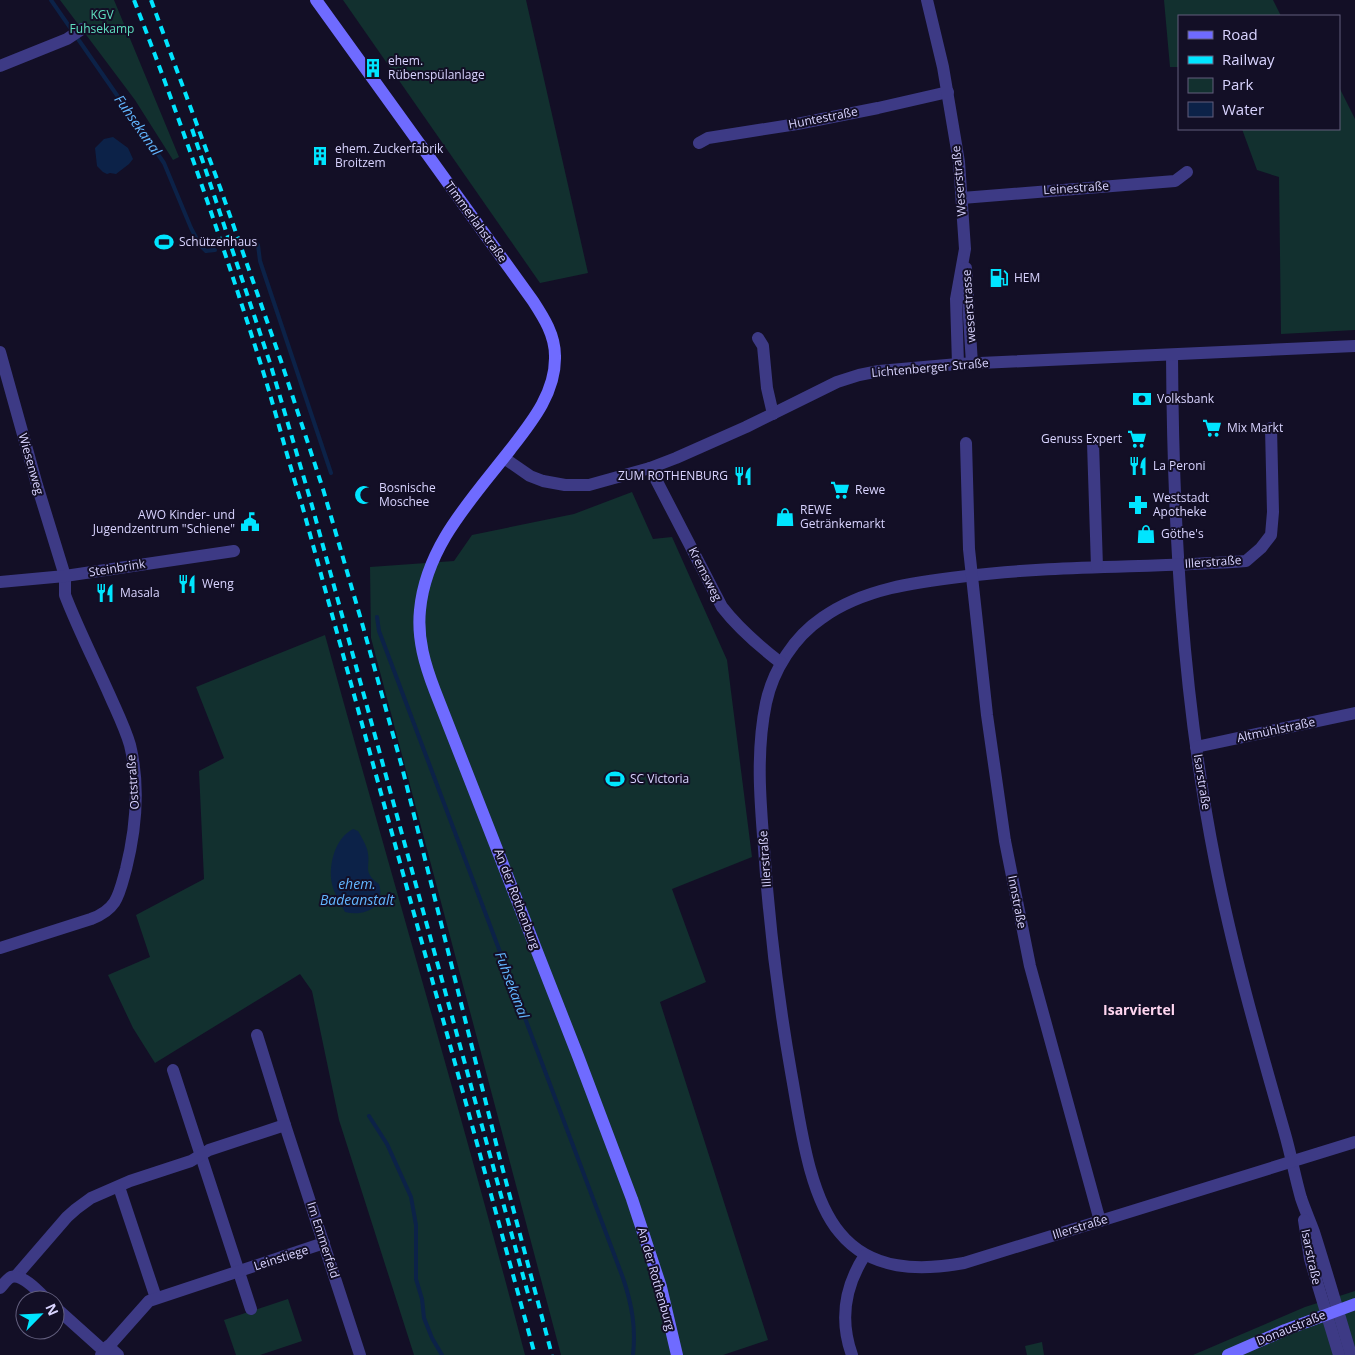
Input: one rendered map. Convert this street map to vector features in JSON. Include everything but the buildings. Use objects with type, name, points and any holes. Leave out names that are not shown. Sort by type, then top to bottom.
[{"type":"main road","name":"Timmerlahstraße","points":[[316,0],[533,301],[551,333],[555,356],[548,390],[536,415],[504,458]]},
{"type":"main road","name":"An der Rothenburg","points":[[504,458],[457,519],[433,559],[427,576],[420,611],[419,632],[421,647],[435,691],[575,1047],[632,1199],[661,1287],[677,1355]]},
{"type":"main road","name":"Donaustraße","points":[[1228,1355],[1355,1304]]},
{"type":"street","name":"Weserstraße","points":[[927,0],[954,124],[962,198],[965,248],[956,299],[958,364]]},
{"type":"street","points":[[0,66],[76,34]]},
{"type":"street","name":"Huntestraße","points":[[699,143],[708,138],[797,124],[948,92]]},
{"type":"street","name":"Leinestraße","points":[[962,198],[1174,181],[1187,172]]},
{"type":"street","name":"weserstrasse","points":[[965,248],[972,364]]},
{"type":"street","points":[[758,338],[763,346],[773,414]]},
{"type":"street","name":"Lichtenberger Straße","points":[[504,458],[530,476],[543,481],[578,486],[604,482],[650,468],[713,442],[819,390],[848,378],[896,369],[958,364],[1355,346]]},
{"type":"street","name":"Wiesenweg","points":[[0,352],[36,485],[65,576]]},
{"type":"street","name":"Isarstraße","points":[[1172,355],[1178,564],[1188,689],[1214,858],[1242,984],[1301,1198],[1314,1232],[1332,1312]]},
{"type":"street","name":"Illerstraße","points":[[1272,428],[1273,512],[1271,535],[1267,542],[1246,561],[1014,571],[908,585],[880,591],[847,603],[820,619],[806,631],[781,663],[767,699],[762,724],[760,762],[767,896],[783,1025],[801,1124],[814,1182],[830,1218],[840,1233],[852,1246],[865,1255],[879,1261],[903,1267],[949,1266],[981,1258],[1355,1142]]},
{"type":"street","points":[[966,443],[969,549],[972,576]]},
{"type":"street","points":[[1093,443],[1097,567]]},
{"type":"street","name":"Kremsweg","points":[[650,468],[722,607],[748,637],[781,663]]},
{"type":"street","name":"Steinbrink","points":[[0,582],[65,576],[234,551]]},
{"type":"street","name":"Oststraße","points":[[0,948],[100,916],[112,907],[119,893],[133,836],[136,797],[134,770],[129,744],[119,715],[65,595],[65,576]]},
{"type":"street","name":"Innstraße","points":[[972,576],[994,772],[1016,903],[1045,1023],[1100,1221]]},
{"type":"street","name":"Altmühlstraße","points":[[1196,747],[1355,713]]},
{"type":"street","name":"Im Emmerfeld","points":[[257,1035],[360,1355]]},
{"type":"street","points":[[173,1070],[200,1156]]},
{"type":"street","points":[[0,1288],[11,1277],[16,1276],[76,1209],[91,1198],[130,1181],[191,1161],[208,1150],[285,1126]]},
{"type":"street","name":"Leinstiege","points":[[200,1156],[251,1309]]},
{"type":"street","points":[[119,1187],[156,1298]]},
{"type":"street","name":"Leinstiege","points":[[102,1353],[149,1301],[324,1243]]},
{"type":"street","points":[[852,1355],[844,1326],[845,1301],[856,1269],[865,1255]]},
{"type":"street","points":[[16,1276],[36,1290]]},
{"type":"street","points":[[1332,1312],[1339,1355]]},
{"type":"street","points":[[1332,1312],[1351,1355]]},
{"type":"street","points":[[65,1317],[102,1353],[108,1346],[118,1355]]},
{"type":"green space","name":"KGV Fuhsekamp","points":[[60,0],[114,0],[179,157],[173,160],[135,100]]},
{"type":"green space","points":[[343,0],[526,0],[588,273],[540,283]]},
{"type":"green space","points":[[1164,0],[1273,0],[1280,15],[1178,15],[1178,67],[1170,67]]},
{"type":"green space","points":[[1340,89],[1355,119],[1355,330],[1281,334],[1279,177],[1257,170],[1242,130],[1340,130]]},
{"type":"green space","points":[[632,492],[653,539],[672,537],[727,660],[752,857],[672,889],[706,982],[660,1002],[768,1340],[723,1355],[561,1355],[371,638],[370,567],[454,561],[472,535],[574,514]]},
{"type":"green space","points":[[325,635],[525,1355],[414,1355],[339,1120],[312,991],[300,974],[155,1063],[133,1028],[108,975],[150,957],[136,915],[204,879],[199,771],[224,758],[196,687]]},
{"type":"green space","points":[[1355,1291],[1355,1355],[1193,1355],[1305,1307]]},
{"type":"green space","points":[[288,1299],[302,1341],[260,1355],[236,1355],[224,1320]]},
{"type":"green space","points":[[1042,1342],[1044,1355],[1027,1355],[1025,1346]]},
{"type":"water","points":[[113,137],[128,148],[133,159],[116,174],[107,174],[97,166],[95,148],[104,139]]},
{"type":"water","name":"ehem. Badeanstalt","points":[[353,829],[358,831],[365,844],[370,876],[379,884],[380,892],[377,904],[372,909],[360,913],[345,912],[334,891],[331,877],[332,861],[337,845]]},
{"type":"waterway","name":"Fuhsekanal","points":[[51,0],[164,163],[200,245],[206,251],[215,250]]},
{"type":"waterway","name":"Fuhsekanal","points":[[248,240],[254,240],[258,245],[260,261],[331,473]]},
{"type":"waterway","name":"Fuhsekanal","points":[[377,617],[379,631],[623,1278],[633,1316],[633,1355]]},
{"type":"waterway","points":[[369,1116],[387,1144],[411,1197],[416,1225],[416,1279],[422,1299],[424,1318],[432,1338],[442,1355]]},
{"type":"railway","points":[[134,0],[201,183],[267,385],[302,505],[535,1355]]},
{"type":"railway","points":[[151,0],[221,190],[281,361],[323,489],[402,767],[500,1159],[552,1355]]},
{"type":"railway","points":[[192,129],[271,366],[311,502],[530,1301]]},
{"type":"place","name":"ehem. Rübenspülanlage","points":[[373,68]]},
{"type":"place","name":"ehem. Zuckerfabrik Broitzem","points":[[320,156]]},
{"type":"place","name":"Schützenhaus","points":[[164,242]]},
{"type":"place","name":"HEM","points":[[999,278]]},
{"type":"place","name":"Volksbank","points":[[1142,399]]},
{"type":"place","name":"Mix Markt","points":[[1212,428]]},
{"type":"place","name":"Genuss Expert","points":[[1137,439]]},
{"type":"place","name":"La Peroni","points":[[1138,466]]},
{"type":"place","name":"ZUM ROTHENBURG","points":[[743,476]]},
{"type":"place","name":"Rewe","points":[[840,490]]},
{"type":"place","name":"Bosnische Moschee","points":[[364,495]]},
{"type":"place","name":"Weststadt Apotheke","points":[[1138,505]]},
{"type":"place","name":"REWE Getränkemarkt","points":[[785,517]]},
{"type":"place","name":"AWO Kinder- und Jugendzentrum \"Schiene\"","points":[[250,522]]},
{"type":"place","name":"Göthe's","points":[[1146,534]]},
{"type":"place","name":"Weng","points":[[187,584]]},
{"type":"place","name":"Masala","points":[[105,593]]},
{"type":"place","name":"SC Victoria","points":[[615,779]]},
{"type":"district","name":"Isarviertel","points":[[1139,1010]]}]
